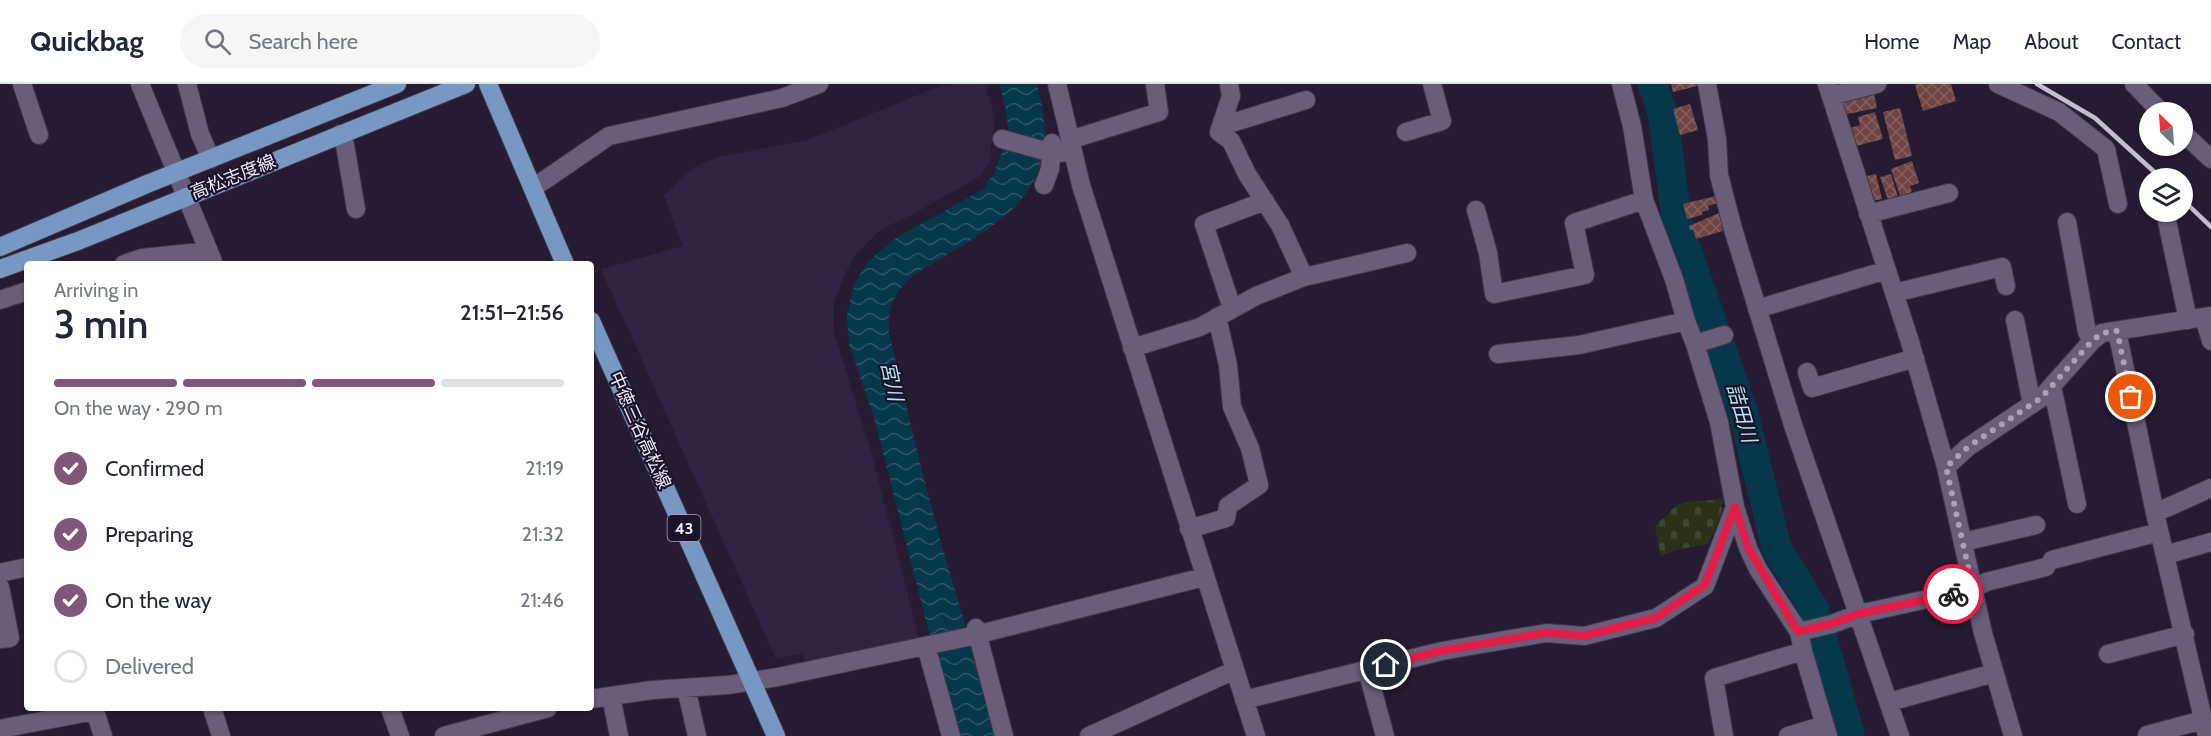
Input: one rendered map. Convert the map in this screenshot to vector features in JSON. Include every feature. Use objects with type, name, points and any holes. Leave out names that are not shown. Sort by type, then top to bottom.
[{"type":"main road","name":"高松志度線","points":[[0,246],[176,172],[397,84]]},
{"type":"main road","name":"高松志度線","points":[[24,261],[466,84]]},
{"type":"main road","points":[[488,84],[565,261]]},
{"type":"main road","name":"高松志度線","points":[[0,270],[24,261]]},
{"type":"main road","name":"中徳三谷高松線","points":[[594,328],[776,736]]},
{"type":"street","points":[[22,84],[39,135]]},
{"type":"street","points":[[133,261],[142,258],[212,257],[140,84]]},
{"type":"street","points":[[187,84],[200,134],[211,159]]},
{"type":"street","points":[[533,188],[609,136],[782,98],[819,84]]},
{"type":"street","points":[[1044,185],[1059,147],[1057,84]]},
{"type":"street","points":[[1003,138],[1059,147],[1159,112],[1155,84]]},
{"type":"street","points":[[1229,84],[1231,96],[1219,132],[1231,141],[1247,174],[1280,225],[1304,277]]},
{"type":"street","points":[[1406,132],[1442,121],[1432,84]]},
{"type":"street","points":[[1621,84],[1632,126],[1644,200],[1674,279],[1719,422],[1735,507],[1753,559],[1798,632],[1827,730],[1788,736]]},
{"type":"street","points":[[1707,84],[1717,139],[1719,175],[1757,309],[1793,425],[1900,736]]},
{"type":"street","points":[[1877,84],[1829,90],[1915,358],[1946,467],[1973,589],[2013,736]]},
{"type":"street","points":[[1998,84],[2059,111],[2106,149],[2118,204]]},
{"type":"street","points":[[2134,84],[2152,102]]},
{"type":"street","points":[[1222,126],[1306,100]]},
{"type":"street","points":[[340,134],[345,145],[356,209]]},
{"type":"street","points":[[2193,142],[2211,159]]},
{"type":"street","points":[[1059,147],[1081,185],[1256,736]]},
{"type":"street","points":[[1868,214],[1949,193]]},
{"type":"street","points":[[1476,210],[1488,253],[1494,294],[1585,275],[1574,224],[1644,200]]},
{"type":"street","points":[[1189,528],[1226,518],[1228,506],[1259,484],[1250,448],[1232,407],[1225,313],[1204,224],[1265,201]]},
{"type":"street","points":[[2067,222],[2087,333],[2092,341]]},
{"type":"street","points":[[2168,222],[2211,341]]},
{"type":"street","points":[[1132,348],[1200,327],[1256,296],[1304,277],[1407,253]]},
{"type":"street","points":[[1894,293],[2002,267],[2006,286]]},
{"type":"street","points":[[1757,309],[1887,270]]},
{"type":"street","points":[[0,300],[24,292]]},
{"type":"street","points":[[1946,467],[1968,447],[2041,398],[2092,341],[2102,333],[2201,318]]},
{"type":"street","points":[[2014,320],[2032,404]]},
{"type":"street","points":[[1498,354],[1579,345],[1686,321]]},
{"type":"street","points":[[2117,331],[2155,513],[2185,634],[2205,728],[2147,735]]},
{"type":"street","points":[[1695,344],[1724,335]]},
{"type":"street","points":[[1807,372],[1812,388],[1915,358]]},
{"type":"street","points":[[2052,386],[2077,504]]},
{"type":"street","points":[[2155,513],[2211,488]]},
{"type":"street","points":[[1245,700],[1442,651],[1546,633],[1584,636],[1656,618],[1705,585],[1735,507]]},
{"type":"street","points":[[1963,542],[2037,525]]},
{"type":"street","points":[[1798,632],[1832,624],[1859,614],[1973,589],[1986,582],[2159,531]]},
{"type":"street","points":[[2165,555],[2211,542]]},
{"type":"street","points":[[0,573],[24,568]]},
{"type":"street","points":[[594,699],[652,690],[728,686],[928,646],[1204,577]]},
{"type":"street","points":[[0,587],[10,638],[0,639]]},
{"type":"street","points":[[975,633],[1004,736]]},
{"type":"street","points":[[2108,654],[2185,634]]},
{"type":"street","points":[[928,646],[951,736]]},
{"type":"street","points":[[1724,736],[1714,678],[1803,651]]},
{"type":"street","points":[[1089,736],[1235,670]]},
{"type":"street","points":[[1367,670],[1385,736]]},
{"type":"street","points":[[1889,702],[1994,673]]},
{"type":"street","points":[[686,688],[697,736]]},
{"type":"street","points":[[611,696],[619,736]]},
{"type":"street","points":[[0,729],[89,711]]},
{"type":"street","points":[[94,711],[103,736]]},
{"type":"street","points":[[214,711],[221,736]]},
{"type":"street","points":[[391,711],[400,736]]},
{"type":"street","points":[[444,736],[524,711]]},
{"type":"shaded area","points":[[945,84],[985,84],[995,119],[991,146],[992,158],[980,176],[880,230],[854,257],[834,303],[834,333],[872,454],[919,639],[805,663],[803,653],[776,659],[601,269],[683,246],[664,196],[681,178],[699,165],[719,157],[807,140]]},
{"type":"green space","points":[[1723,499],[1721,516],[1708,544],[1676,550],[1661,556],[1655,526],[1677,505],[1686,502]]},
{"type":"water","name":"宮川","points":[[999,84],[1037,84],[1044,123],[1043,156],[1033,182],[1018,204],[996,223],[912,276],[897,294],[889,315],[889,332],[917,451],[940,539],[990,709],[995,736],[961,736],[938,668],[875,421],[849,344],[847,315],[854,285],[868,261],[896,238],[982,190],[994,174],[1006,141],[1008,127]]},
{"type":"building","points":[[1671,84],[1701,84],[1701,85],[1673,92]]},
{"type":"building","points":[[1951,84],[1956,101],[1923,111],[1915,85]]},
{"type":"building","points":[[1874,94],[1877,108],[1843,115],[1840,99]]},
{"type":"building","points":[[1690,104],[1698,130],[1680,135],[1673,109]]},
{"type":"building","points":[[1900,108],[1912,156],[1895,160],[1883,112]]},
{"type":"building","points":[[1875,112],[1883,139],[1856,146],[1850,128],[1860,125],[1858,117]]},
{"type":"building","points":[[1912,161],[1919,183],[1910,186],[1912,192],[1900,196],[1891,169]]},
{"type":"building","points":[[1876,174],[1882,199],[1872,201],[1866,176]]},
{"type":"building","points":[[1891,174],[1898,197],[1888,200],[1880,177]]},
{"type":"building","points":[[1716,196],[1718,203],[1708,206],[1709,210],[1702,212],[1702,215],[1687,219],[1683,204]]},
{"type":"building","points":[[1719,213],[1725,225],[1722,226],[1723,231],[1696,239],[1693,229],[1690,230],[1689,226]]},
{"type":"waterway","name":"詰田川","points":[[1653,84],[1663,115],[1677,222],[1743,412],[1777,549],[1814,609],[1850,736]]},
{"type":"railway","points":[[2037,84],[2095,118],[2150,168]]},
{"type":"railway","points":[[2193,210],[2211,227]]},
{"type":"way so far","points":[[1953,594],[1973,589],[1946,467],[1968,447],[2041,398],[2092,341],[2102,333],[2117,331],[2131,397]]},
{"type":"route","points":[[1386,665],[1442,651],[1546,633],[1584,636],[1656,618],[1705,585],[1735,507],[1748,548],[1758,569],[1798,632],[1832,624],[1859,614],[1953,594]]}]
